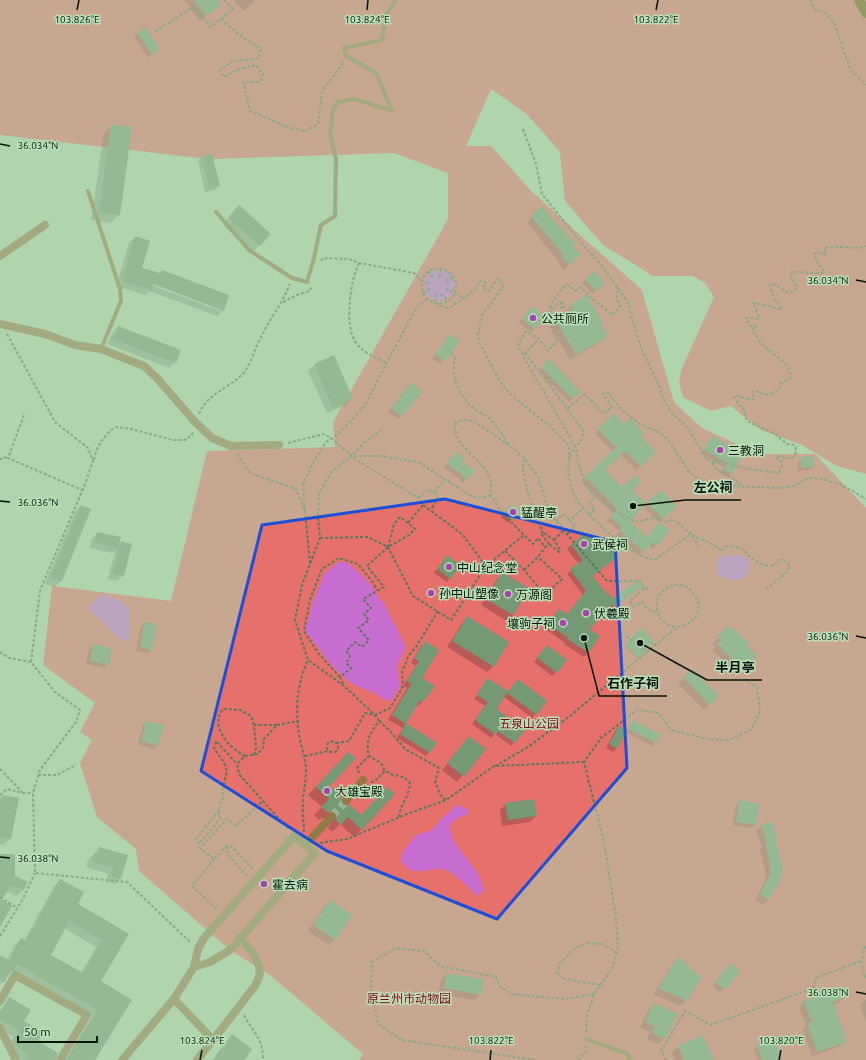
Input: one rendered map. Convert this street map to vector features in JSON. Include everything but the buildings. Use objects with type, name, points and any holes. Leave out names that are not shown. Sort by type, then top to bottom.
[{"type":"main road","points":[[860,0],[866,13]]},
{"type":"street","points":[[0,256],[45,225]]},
{"type":"street","points":[[1,324],[45,334],[75,345],[101,349],[144,366],[171,392],[196,423],[212,438],[231,446],[279,445]]},
{"type":"street","points":[[346,801],[363,780]]},
{"type":"street","points":[[305,845],[332,816]]},
{"type":"street","points":[[122,1060],[174,999],[194,967],[198,949],[204,938],[294,836],[315,853],[230,950],[210,962],[194,967]]},
{"type":"street","points":[[197,1060],[255,986],[260,976],[258,964],[250,949],[240,938]]},
{"type":"street","points":[[0,1001],[15,975],[87,1015],[60,1060]]},
{"type":"street","points":[[174,999],[213,1040]]},
{"type":"street","points":[[0,1028],[16,1060]]},
{"type":"lane","points":[[216,212],[249,250],[292,278],[307,282],[321,225],[335,216],[336,160],[330,134],[334,109],[338,102],[355,99],[392,111],[376,73],[346,56],[344,48],[382,40],[386,15],[396,0]]},
{"type":"lane","points":[[88,192],[120,289],[121,301],[101,349]]},
{"type":"lane","points":[[586,1039],[626,1053],[631,1060]]},
{"type":"path","points":[[155,32],[193,7],[211,27],[233,9],[224,0]]},
{"type":"path","points":[[810,0],[816,9],[826,12],[834,23],[851,71],[866,85]]},
{"type":"path","points":[[221,19],[261,50],[258,59],[233,62],[220,70],[223,77],[239,69],[256,65],[262,74],[260,82],[243,82],[250,111],[290,128],[306,131],[318,124],[322,91],[340,68],[346,56]]},
{"type":"path","points":[[523,129],[536,164],[542,194],[627,300],[641,348],[667,406],[672,413],[688,428],[705,457],[717,469],[743,486]]},
{"type":"path","points":[[711,462],[716,463],[722,461],[742,468],[778,473],[782,465],[776,458],[778,456],[791,459],[795,456],[796,448],[794,445],[787,444],[775,434],[747,421],[743,408],[734,397],[738,396],[752,400],[754,399],[752,391],[766,395],[773,394],[779,389],[780,384],[790,378],[791,375],[790,370],[782,361],[762,344],[752,329],[756,328],[751,326],[746,318],[758,319],[759,317],[753,303],[780,309],[782,308],[774,298],[770,285],[774,284],[789,293],[795,290],[796,286],[792,279],[791,272],[824,273],[817,262],[814,254],[816,252],[825,255],[824,248],[834,247],[849,249],[866,246]]},
{"type":"path","points":[[328,258],[349,259],[359,263],[414,273],[422,281],[430,284]]},
{"type":"path","points":[[359,263],[356,269],[350,302],[349,325],[356,344],[374,358],[387,363]]},
{"type":"path","points":[[439,277],[441,268]]},
{"type":"path","points":[[436,304],[448,301],[455,293],[456,284],[454,277],[448,271],[441,268],[428,271],[422,281],[421,289],[423,293],[427,299],[436,304],[441,306],[450,308],[474,290],[481,280],[486,283],[483,288],[488,292],[498,279],[504,285],[483,313],[478,334],[479,342],[499,380],[509,393],[552,428],[569,446],[569,474],[574,496],[578,504],[610,534],[635,553],[645,558],[654,560],[691,534]]},
{"type":"path","points":[[428,271],[434,279]]},
{"type":"path","points":[[446,281],[454,277]]},
{"type":"path","points":[[618,287],[616,294],[620,307],[612,315],[580,286],[575,291],[567,284],[560,290],[548,314],[549,324],[557,341],[548,351],[539,340],[526,331],[518,345],[523,356],[575,446],[582,476],[587,487],[595,497],[636,522],[652,518],[668,522],[673,519],[691,534],[710,543],[722,552],[725,546],[742,549],[750,557],[764,566],[770,566],[776,564],[779,560],[784,560],[788,563],[789,568],[786,573],[764,591]]},
{"type":"path","points":[[31,662],[40,590],[83,490],[96,451],[104,436],[115,427],[131,429],[173,440],[185,440],[192,435],[201,410],[211,398],[242,374],[252,357],[260,337],[282,303],[290,285]]},
{"type":"path","points":[[423,293],[430,288]]},
{"type":"path","points":[[446,289],[465,298]]},
{"type":"path","points":[[436,294],[434,300],[436,304]]},
{"type":"path","points":[[442,294],[448,301]]},
{"type":"path","points":[[310,565],[303,484],[313,463],[326,442],[338,434],[365,406],[415,310],[427,299]]},
{"type":"path","points":[[548,314],[558,303],[564,302],[560,306],[562,309],[566,305]]},
{"type":"path","points":[[1,324],[55,422],[88,448],[93,461]]},
{"type":"path","points":[[523,356],[539,340]]},
{"type":"path","points":[[449,348],[455,358],[453,366],[454,377],[464,398],[474,409],[491,420],[509,445]]},
{"type":"path","points":[[525,354],[583,431],[581,441],[575,446],[569,460]]},
{"type":"path","points":[[567,408],[585,394],[604,414],[612,407],[603,394],[605,392],[608,393],[624,412],[640,424],[662,434],[670,442],[689,472],[697,480],[706,485],[778,488],[793,486],[808,478],[822,479],[842,485],[866,499]]},
{"type":"path","points":[[8,458],[24,415]]},
{"type":"path","points":[[352,456],[381,456],[418,462],[471,496],[481,498],[489,496],[492,489],[490,478],[481,464],[463,445],[454,430],[455,424],[458,421],[466,420],[475,422],[509,445],[524,458],[538,476],[549,511],[607,581],[640,581],[644,588],[650,590]]},
{"type":"path","points":[[384,428],[332,471],[319,493],[318,517],[320,538],[302,585],[295,620],[308,660],[343,685],[374,715],[379,722],[389,730],[405,749],[439,768],[435,782],[441,796],[446,800]]},
{"type":"path","points":[[279,445],[324,434],[331,438],[352,456],[418,498],[423,505],[462,534],[486,566]]},
{"type":"path","points":[[231,446],[250,473],[296,489],[305,511]]},
{"type":"path","points":[[0,460],[3,457],[8,458],[83,490]]},
{"type":"path","points":[[524,458],[523,471],[528,494],[543,534],[542,535],[549,544],[559,552],[560,550],[554,540],[544,533],[543,534]]},
{"type":"path","points":[[434,492],[445,480]]},
{"type":"path","points":[[418,498],[428,490],[434,492],[438,497],[431,510]]},
{"type":"path","points":[[490,494],[503,514],[533,544],[538,538],[545,547]]},
{"type":"path","points":[[589,514],[595,509],[589,502],[595,497]]},
{"type":"path","points":[[408,523],[423,505]]},
{"type":"path","points":[[570,520],[584,508]]},
{"type":"path","points":[[556,521],[563,514],[570,520],[575,526],[568,533]]},
{"type":"path","points":[[340,677],[351,668],[346,663],[350,656],[346,651],[355,642],[362,647],[369,640],[358,628],[369,620],[364,614],[370,608],[363,599],[384,587],[368,566],[388,547],[409,535],[415,529],[400,517],[394,524],[388,547]]},
{"type":"path","points":[[554,540],[564,530]]},
{"type":"path","points":[[691,534],[699,546]]},
{"type":"path","points":[[320,538],[368,537],[388,547],[413,596],[451,620],[486,566],[524,535]]},
{"type":"path","points":[[524,570],[549,544]]},
{"type":"path","points":[[504,551],[524,570],[545,595],[562,579],[538,557]]},
{"type":"path","points":[[343,685],[340,677],[319,654],[304,631],[310,600],[322,569],[339,558],[358,564],[372,581],[377,590]]},
{"type":"path","points":[[674,585],[691,589],[697,596],[699,605],[698,613],[693,621],[686,626],[677,627],[668,625],[661,619],[657,612],[657,603],[660,595],[666,588],[674,585]]},
{"type":"path","points":[[644,588],[630,601],[634,607],[642,602],[648,610],[657,612]]},
{"type":"path","points":[[328,751],[327,744],[330,742],[333,741],[336,743],[349,741],[365,713],[374,715],[390,708],[403,685],[402,672],[409,655],[416,647],[438,612]]},
{"type":"path","points":[[308,660],[303,670],[299,686],[298,701],[299,733],[305,756],[306,771],[303,805],[305,845],[347,839],[399,817],[446,800],[494,766],[528,747],[559,724],[677,627]]},
{"type":"path","points":[[626,636],[646,652]]},
{"type":"path","points":[[0,652],[10,658],[31,662],[54,692],[80,710],[76,722],[40,770],[38,775],[33,793],[35,873],[23,899],[0,936]]},
{"type":"path","points":[[578,1060],[586,1052],[587,1016],[594,994],[612,969],[618,949],[616,918],[604,842],[584,762],[601,738],[637,710],[659,714],[671,730],[707,739],[729,740],[752,729],[760,711],[757,688],[745,679]]},
{"type":"path","points":[[246,756],[229,745],[221,735],[219,714],[223,708],[240,710],[251,716],[254,725],[256,748],[254,755]]},
{"type":"path","points":[[254,725],[277,725],[298,721]]},
{"type":"path","points":[[369,756],[367,743],[369,736],[379,722]]},
{"type":"path","points":[[236,764],[246,756],[258,754],[264,746],[263,740],[277,725]]},
{"type":"path","points":[[219,810],[220,819],[199,844],[196,839],[219,810],[223,797],[227,771],[224,762],[214,749],[216,741],[236,764],[239,774],[294,836]]},
{"type":"path","points":[[305,756],[328,751],[335,752],[338,746],[336,743]]},
{"type":"path","points":[[369,756],[381,763],[385,771],[393,775],[403,777],[410,783],[410,788],[400,810],[399,817]]},
{"type":"path","points":[[369,756],[357,768],[363,780],[374,782],[385,771]]},
{"type":"path","points":[[494,766],[584,762]]},
{"type":"path","points":[[38,775],[57,775],[76,765]]},
{"type":"path","points":[[0,769],[23,793]]},
{"type":"path","points":[[0,795],[8,789],[23,793],[33,793]]},
{"type":"path","points":[[214,859],[200,848],[227,819],[236,826],[263,801]]},
{"type":"path","points":[[223,917],[192,886],[226,846]]},
{"type":"path","points":[[226,846],[232,847],[259,876]]},
{"type":"path","points":[[226,846],[227,853],[253,883]]},
{"type":"path","points":[[35,873],[128,882],[198,949]]},
{"type":"path","points":[[0,897],[17,908]]},
{"type":"path","points":[[601,985],[564,979],[557,974],[560,963],[574,949],[588,943],[603,944],[617,953]]},
{"type":"path","points":[[865,978],[861,965],[861,956],[866,945]]},
{"type":"path","points":[[535,1060],[402,1040],[378,1024],[371,988],[372,962],[396,948],[424,951],[440,966],[496,977],[500,987],[512,994],[563,999],[594,994]]},
{"type":"path","points":[[816,993],[814,988],[816,978],[861,961]]},
{"type":"path","points":[[666,1060],[661,1050],[685,1011],[711,1025],[814,988]]},
{"type":"path","points":[[247,996],[244,1015],[258,1036],[263,1049],[263,1060]]},
{"type":"highlighted area","points":[[445,499],[615,542],[627,768],[497,919],[327,851],[201,771],[262,525]]},
{"type":"green space","name":"五泉山公园","points":[[0,0],[866,0],[866,474],[837,466],[800,444],[761,430],[731,406],[711,411],[683,397],[679,382],[682,368],[714,297],[705,283],[693,276],[653,276],[603,245],[565,201],[560,152],[528,115],[491,89],[466,146],[491,146],[532,192],[642,290],[674,402],[702,428],[758,454],[815,454],[866,508],[866,1060],[359,1060],[363,1054],[270,975],[230,950],[139,871],[136,849],[97,817],[80,763],[92,740],[80,732],[95,703],[43,665],[52,586],[171,601],[207,451],[335,447],[333,422],[448,219],[448,173],[394,153],[208,159],[0,135]]},
{"type":"shaded area","points":[[439,270],[450,274],[454,285],[450,296],[439,300],[428,296],[424,285],[428,274]]},
{"type":"shaded area","points":[[735,555],[749,559],[750,570],[746,572],[747,575],[744,578],[732,580],[723,578],[717,574],[717,564],[721,556]]},
{"type":"shaded area","points":[[338,562],[348,563],[368,581],[385,606],[406,647],[397,666],[400,687],[391,701],[384,699],[346,679],[329,662],[305,631],[313,601],[325,573]]},
{"type":"shaded area","points":[[101,595],[117,599],[130,608],[130,636],[126,642],[121,640],[87,608]]},
{"type":"shaded area","points":[[457,805],[468,809],[468,814],[457,818],[449,826],[454,842],[479,875],[484,890],[477,896],[446,870],[436,869],[413,871],[408,869],[400,860],[404,850],[416,835],[432,830],[442,818]]},
{"type":"tunnel","points":[[332,816],[346,801]]},
{"type":"place","name":"公共厕所","points":[[533,318]]},
{"type":"place","name":"三教洞","points":[[720,450]]},
{"type":"place","name":"左公祠","points":[[633,506]]},
{"type":"place","name":"猛醒亭","points":[[513,512]]},
{"type":"place","name":"武侯祠","points":[[584,544]]},
{"type":"place","name":"中山纪念堂","points":[[449,567]]},
{"type":"place","name":"孙中山塑像","points":[[431,593]]},
{"type":"place","name":"万源阁","points":[[508,594]]},
{"type":"place","name":"伏羲殿","points":[[586,613]]},
{"type":"place","name":"壤驹子祠","points":[[563,623]]},
{"type":"place","name":"石作子祠","points":[[584,638]]},
{"type":"place","name":"半月亭","points":[[640,643]]},
{"type":"place","name":"大雄宝殿","points":[[327,791]]},
{"type":"place","name":"霍去病","points":[[264,884]]},
{"type":"park label","name":"原兰州市动物园","points":[[409,998]]}]
